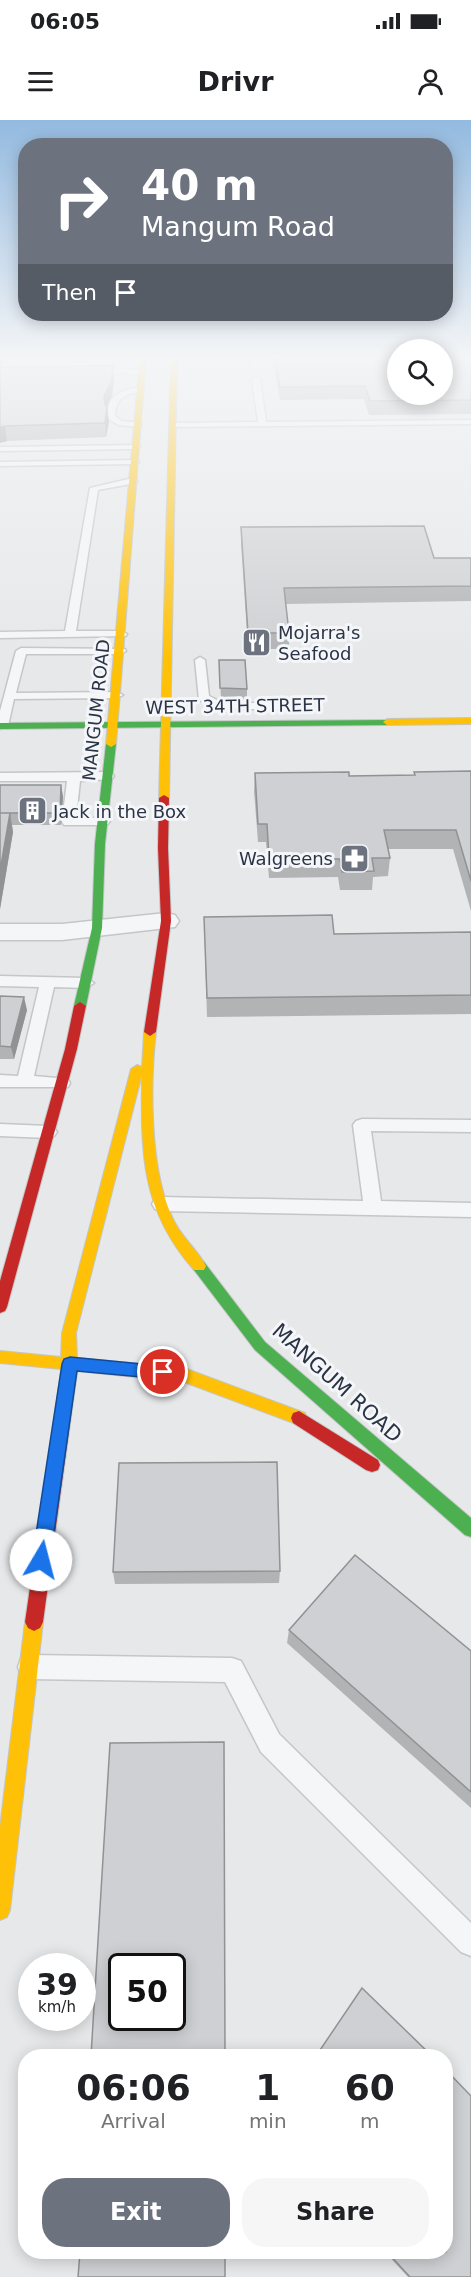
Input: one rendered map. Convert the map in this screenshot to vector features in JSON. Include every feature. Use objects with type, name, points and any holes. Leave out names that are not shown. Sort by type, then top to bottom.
[{"type":"main road","name":"MANGUM ROAD","points":[[0,1307],[4,1276],[62,1083],[97,928],[102,821],[122,634],[131,581],[135,458]]},
{"type":"main road","name":"MANGUM ROAD","points":[[158,458],[165,581],[166,725],[160,743],[166,921],[148,1048],[150,1157],[161,1204],[173,1233],[260,1346],[471,1530]]},
{"type":"main road","name":"WEST 34TH STREET","points":[[1,726],[471,721]]},
{"type":"main road","name":"WEST 34TH STREET","points":[[160,743],[183,742]]},
{"type":"main road","name":"MANGUM ROAD","points":[[70,1364],[69,1333],[136,1070],[148,1048]]},
{"type":"main road","name":"MANGUM ROAD","points":[[0,1357],[184,1375],[303,1420],[471,1530]]},
{"type":"main road","points":[[0,1910],[41,1560],[70,1364]]},
{"type":"street","points":[[0,932],[62,932],[166,921]]},
{"type":"lane","points":[[0,464],[135,462]]},
{"type":"lane","points":[[69,635],[94,488],[133,481]]},
{"type":"lane","points":[[0,635],[122,634]]},
{"type":"lane","points":[[1,726],[21,651],[121,651]]},
{"type":"lane","points":[[200,660],[203,698],[221,706],[283,706]]},
{"type":"lane","points":[[9,696],[117,695]]},
{"type":"lane","points":[[0,777],[108,776]]},
{"type":"lane","points":[[74,777],[69,822],[102,821]]},
{"type":"lane","points":[[0,981],[86,982]]},
{"type":"lane","points":[[25,1081],[28,1031],[48,982]]},
{"type":"lane","points":[[0,1081],[62,1083]]},
{"type":"lane","points":[[374,1209],[362,1125],[471,1126]]},
{"type":"lane","points":[[0,1131],[48,1132]]},
{"type":"lane","points":[[161,1204],[471,1210]]},
{"type":"lane","points":[[30,1667],[232,1670],[270,1743],[471,1942]]},
{"type":"building","points":[[424,526],[434,558],[471,558],[471,586],[284,588],[289,633],[248,633],[241,527]]},
{"type":"building","points":[[219,660],[245,660],[247,689],[220,688]]},
{"type":"building","points":[[471,771],[471,881],[456,830],[384,830],[390,858],[372,858],[374,871],[342,872],[340,859],[269,859],[267,824],[258,824],[255,773],[349,772],[349,776]]},
{"type":"building","points":[[0,785],[61,785],[60,813],[0,813]]},
{"type":"building","points":[[0,813],[10,813],[0,871]]},
{"type":"building","points":[[332,915],[334,934],[471,932],[471,995],[207,998],[204,917]]},
{"type":"building","points":[[0,996],[24,997],[11,1047],[0,1046]]},
{"type":"building","points":[[277,1462],[280,1571],[113,1572],[119,1463]]},
{"type":"building","points":[[355,1555],[471,1651],[471,1792],[289,1630]]},
{"type":"building","points":[[224,1742],[225,2049],[91,2049],[93,2031],[96,2031],[96,1974],[110,1743]]},
{"type":"building","points":[[362,1988],[425,2049],[321,2049]]},
{"type":"building","points":[[453,2077],[471,2096],[471,2277],[410,2277],[393,2259],[453,2259]]},
{"type":"building","points":[[79,2259],[225,2259],[225,2277],[78,2277]]},
{"type":"traffic: fast","points":[[0,726],[387,722]]},
{"type":"traffic: fast","points":[[80,1006],[97,928],[100,844],[111,744]]},
{"type":"traffic: fast","points":[[199,1266],[260,1346],[471,1529]]},
{"type":"traffic: slow","points":[[111,744],[135,458]]},
{"type":"traffic: slow","points":[[164,798],[172,458]]},
{"type":"traffic: slow","points":[[387,722],[471,721]]},
{"type":"traffic: slow","points":[[150,1032],[148,1119],[151,1167],[163,1212],[173,1233],[199,1266]]},
{"type":"traffic: slow","points":[[69,1372],[69,1333],[137,1069]]},
{"type":"traffic: slow","points":[[0,1357],[184,1375],[299,1418]]},
{"type":"traffic: slow","points":[[0,1910],[34,1622]]},
{"type":"traffic: jam","points":[[150,1032],[166,921],[163,848],[164,798]]},
{"type":"traffic: jam","points":[[0,1307],[71,1049],[80,1006]]},
{"type":"traffic: jam","points":[[34,1622],[69,1372]]},
{"type":"traffic: jam","points":[[299,1418],[372,1465]]},
{"type":"place","name":"Mojarra's Seafood","points":[[257,642]]},
{"type":"place","name":"Jack in the Box","points":[[32,811]]},
{"type":"place","name":"Walgreens","points":[[354,858]]},
{"type":"route","points":[[41,1560],[70,1364],[163,1372]]}]
